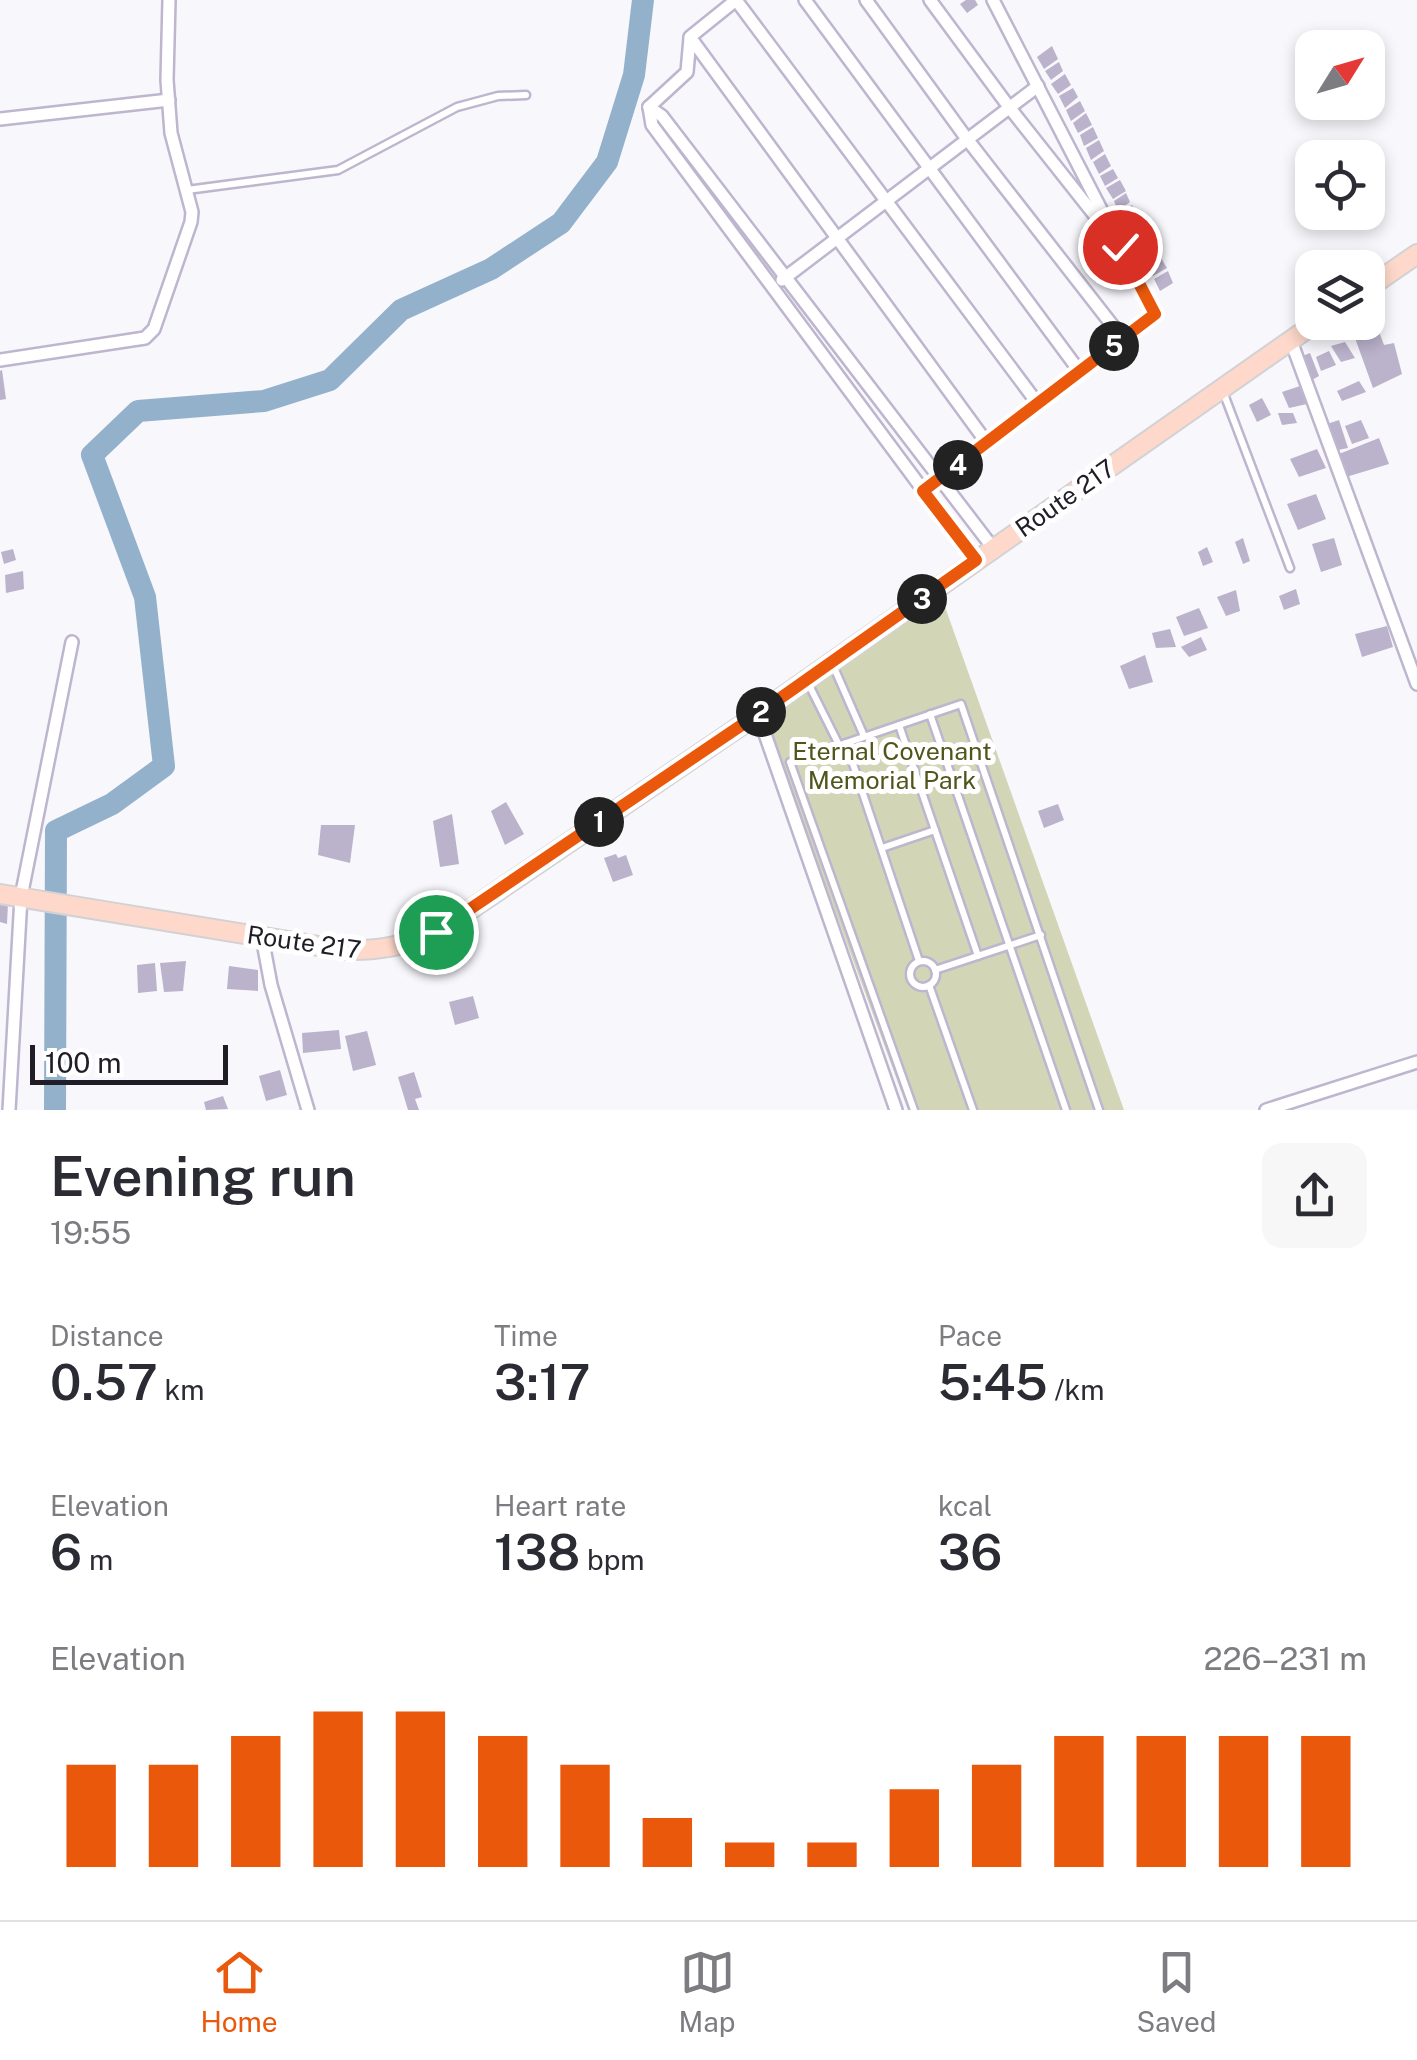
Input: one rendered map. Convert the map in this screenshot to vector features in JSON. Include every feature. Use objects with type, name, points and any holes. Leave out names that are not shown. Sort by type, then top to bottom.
[{"type":"main road","points":[[1385,276],[1417,254]]},
{"type":"main road","name":"Route 217","points":[[0,894],[343,950],[379,951],[406,945],[436,932],[758,714],[1295,338]]},
{"type":"street","points":[[0,360],[127,342],[150,335],[191,222],[171,133],[169,0]]},
{"type":"street","points":[[650,107],[687,72],[690,37],[736,0],[1038,404]]},
{"type":"street","points":[[804,0],[1080,372]]},
{"type":"street","points":[[866,0],[967,140],[1123,339]]},
{"type":"street","points":[[930,0],[1009,108],[1120,247]]},
{"type":"street","points":[[923,491],[1155,314],[993,0]]},
{"type":"street","points":[[690,37],[987,443]]},
{"type":"street","points":[[771,288],[1038,86]]},
{"type":"street","points":[[0,119],[168,100]]},
{"type":"street","points":[[650,107],[662,116],[993,548]]},
{"type":"street","points":[[650,107],[652,124],[976,560]]},
{"type":"street","points":[[1291,341],[1417,684]]},
{"type":"street","points":[[9,1110],[28,898],[72,642]]},
{"type":"street","points":[[758,714],[896,1110]]},
{"type":"street","points":[[262,937],[271,985],[308,1110]]},
{"type":"street","points":[[1266,1110],[1417,1062]]},
{"type":"lane","points":[[186,190],[338,170],[457,107],[498,96],[526,95]]},
{"type":"lane","points":[[1222,388],[1290,568]]},
{"type":"lane","points":[[832,662],[864,736]]},
{"type":"lane","points":[[807,680],[843,744],[919,961]]},
{"type":"lane","points":[[914,1110],[790,762],[961,704],[1099,1110]]},
{"type":"lane","points":[[930,714],[1066,1110]]},
{"type":"lane","points":[[899,724],[978,956]]},
{"type":"lane","points":[[882,848],[935,830]]},
{"type":"lane","points":[[935,970],[1040,936]]},
{"type":"lane","points":[[919,961],[928,962],[935,970],[936,976],[929,985]]},
{"type":"lane","points":[[919,961],[911,969],[910,977],[917,985],[929,985]]},
{"type":"lane","points":[[929,985],[973,1110]]},
{"type":"green space","name":"Eternal Covenant Memorial Park","points":[[939,590],[1124,1110],[908,1110],[763,715]]},
{"type":"building","points":[[975,0],[978,5],[967,13],[960,4]]},
{"type":"building","points":[[1052,46],[1058,59],[1044,69],[1037,57]]},
{"type":"building","points":[[1059,62],[1063,71],[1051,80],[1045,71]]},
{"type":"building","points":[[1065,74],[1071,85],[1058,94],[1051,84]]},
{"type":"building","points":[[1073,88],[1078,97],[1065,108],[1059,96]]},
{"type":"building","points":[[1080,101],[1085,111],[1071,121],[1066,110]]},
{"type":"building","points":[[1086,113],[1092,125],[1078,133],[1073,123]]},
{"type":"building","points":[[1093,127],[1098,138],[1084,146],[1080,135]]},
{"type":"building","points":[[1099,140],[1104,151],[1091,160],[1086,148]]},
{"type":"building","points":[[1105,154],[1111,166],[1099,174],[1093,162]]},
{"type":"building","points":[[1113,169],[1118,178],[1105,186],[1100,176]]},
{"type":"building","points":[[1120,180],[1126,191],[1113,199],[1106,188]]},
{"type":"building","points":[[1126,193],[1130,202],[1118,211],[1114,201]]},
{"type":"building","points":[[1132,205],[1138,216],[1126,224],[1120,214]]},
{"type":"building","points":[[1140,219],[1146,229],[1133,237],[1127,226]]},
{"type":"building","points":[[1146,232],[1152,242],[1139,251],[1133,240]]},
{"type":"building","points":[[1153,245],[1159,256],[1146,264],[1140,253]]},
{"type":"building","points":[[1161,258],[1167,268],[1153,276],[1147,266]]},
{"type":"building","points":[[1168,271],[1173,283],[1160,291],[1154,279]]},
{"type":"building","points":[[1356,340],[1394,343],[1402,374],[1373,388]]},
{"type":"building","points":[[1345,342],[1355,358],[1341,362],[1331,346]]},
{"type":"building","points":[[1329,351],[1336,365],[1321,371],[1316,357]]},
{"type":"building","points":[[1310,353],[1319,376],[1310,381],[1300,357]]},
{"type":"building","points":[[0,371],[6,399],[0,400]]},
{"type":"building","points":[[1359,381],[1366,392],[1342,401],[1337,391]]},
{"type":"building","points":[[1300,386],[1307,404],[1289,408],[1282,392]]},
{"type":"building","points":[[1262,398],[1271,415],[1257,422],[1249,405]]},
{"type":"building","points":[[1278,413],[1293,413],[1297,423],[1282,425]]},
{"type":"building","points":[[1339,420],[1348,448],[1338,450],[1327,424]]},
{"type":"building","points":[[1361,420],[1369,438],[1352,444],[1345,426]]},
{"type":"building","points":[[1379,438],[1389,464],[1346,477],[1339,454]]},
{"type":"building","points":[[1317,449],[1326,468],[1299,477],[1290,459]]},
{"type":"building","points":[[1316,494],[1326,519],[1298,530],[1287,504]]},
{"type":"building","points":[[1243,538],[1250,561],[1243,564],[1235,542]]},
{"type":"building","points":[[1334,538],[1342,565],[1321,572],[1312,544]]},
{"type":"building","points":[[1207,547],[1213,562],[1203,566],[1198,552]]},
{"type":"building","points":[[13,549],[16,560],[4,564],[1,552]]},
{"type":"building","points":[[23,571],[24,589],[6,593],[5,575]]},
{"type":"building","points":[[1296,589],[1300,604],[1284,610],[1279,596]]},
{"type":"building","points":[[1236,590],[1240,611],[1226,616],[1217,597]]},
{"type":"building","points":[[1199,608],[1208,628],[1184,636],[1176,617]]},
{"type":"building","points":[[1387,626],[1393,647],[1362,657],[1355,634]]},
{"type":"building","points":[[1170,629],[1176,647],[1156,648],[1152,633]]},
{"type":"building","points":[[1201,637],[1207,650],[1189,657],[1181,647]]},
{"type":"building","points":[[1145,655],[1153,682],[1129,689],[1120,666]]},
{"type":"building","points":[[506,802],[524,834],[505,845],[491,811]]},
{"type":"building","points":[[1058,804],[1064,820],[1044,828],[1038,811]]},
{"type":"building","points":[[452,814],[459,864],[440,867],[433,821]]},
{"type":"building","points":[[321,825],[355,825],[350,863],[318,855]]},
{"type":"building","points":[[616,854],[618,858],[626,855],[633,875],[613,882],[604,858]]},
{"type":"building","points":[[0,903],[8,903],[7,924],[0,922]]},
{"type":"building","points":[[186,961],[183,991],[164,992],[160,963]]},
{"type":"building","points":[[155,963],[157,991],[138,993],[137,965]]},
{"type":"building","points":[[229,966],[258,970],[258,991],[227,989]]},
{"type":"building","points":[[473,996],[479,1018],[455,1025],[449,1002]]},
{"type":"building","points":[[339,1030],[341,1049],[303,1053],[302,1033]]},
{"type":"building","points":[[367,1031],[376,1065],[353,1071],[345,1036]]},
{"type":"building","points":[[280,1070],[287,1095],[266,1101],[259,1076]]},
{"type":"building","points":[[414,1072],[422,1097],[415,1099],[419,1110],[408,1110],[398,1077]]},
{"type":"building","points":[[223,1096],[228,1109],[206,1110],[204,1102]]},
{"type":"waterway","points":[[55,1110],[56,831],[112,804],[164,766],[145,597],[92,455],[138,411],[264,401],[330,380],[401,310],[491,269],[561,223],[607,162],[634,75],[643,0]]},
{"type":"route","points":[[436,932],[758,714],[976,560],[923,491],[1155,314],[1120,247]]}]
